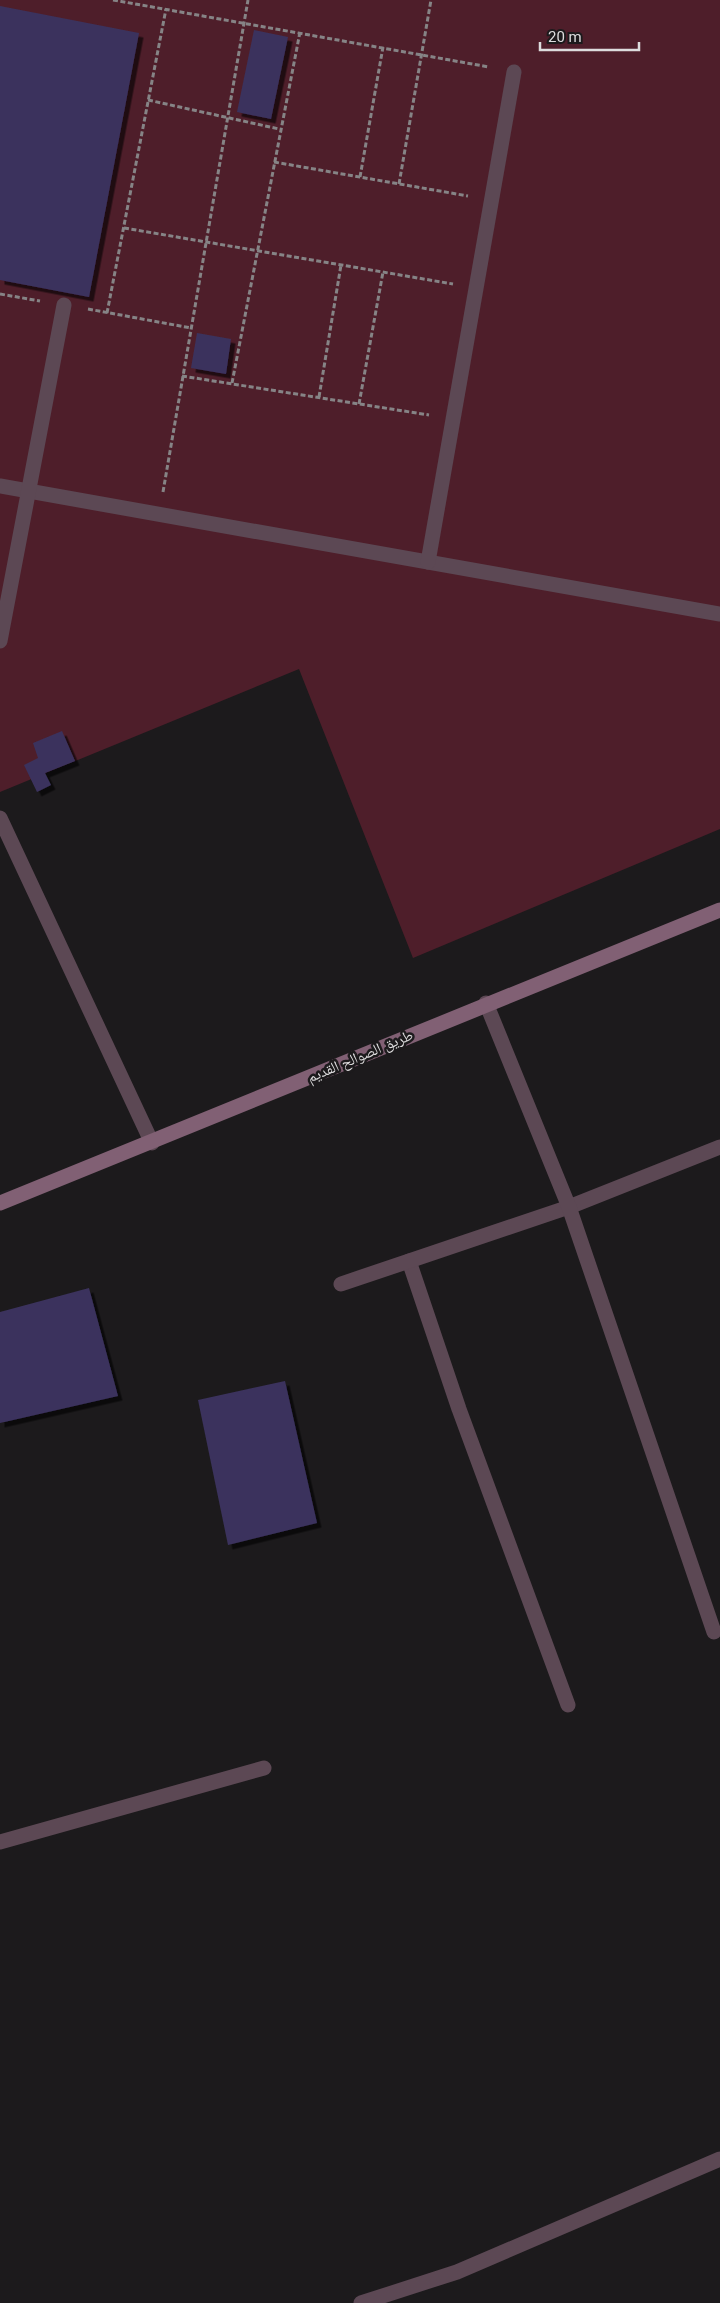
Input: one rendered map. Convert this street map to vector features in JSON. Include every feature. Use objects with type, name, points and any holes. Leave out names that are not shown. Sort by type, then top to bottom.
[{"type":"main road","name":"طريق الصوالح القديم","points":[[0,1203],[720,910]]},
{"type":"street","points":[[428,562],[514,72]]},
{"type":"street","points":[[0,640],[64,305]]},
{"type":"street","points":[[0,486],[720,614]]},
{"type":"street","points":[[0,818],[152,1142]]},
{"type":"street","points":[[486,1004],[569,1207],[714,1632]]},
{"type":"street","points":[[341,1284],[569,1207],[720,1147]]},
{"type":"street","points":[[409,1261],[459,1409],[568,1705]]},
{"type":"street","points":[[0,1842],[264,1768]]},
{"type":"street","points":[[361,2303],[457,2272],[720,2159]]},
{"type":"path","points":[[115,0],[514,72]]},
{"type":"path","points":[[159,514],[248,0]]},
{"type":"path","points":[[399,184],[432,0]]},
{"type":"path","points":[[107,313],[166,9]]},
{"type":"path","points":[[232,384],[300,32]]},
{"type":"path","points":[[360,178],[383,47]]},
{"type":"path","points":[[148,100],[280,129]]},
{"type":"path","points":[[274,162],[491,200]]},
{"type":"path","points":[[124,228],[476,288]]},
{"type":"path","points":[[319,397],[341,265]]},
{"type":"path","points":[[359,404],[383,272]]},
{"type":"path","points":[[0,294],[191,328]]},
{"type":"path","points":[[182,376],[454,419]]},
{"type":"shaded area","points":[[0,0],[720,0],[720,829],[413,958],[299,669],[0,792]]},
{"type":"building","points":[[0,6],[139,33],[89,297],[0,280]]},
{"type":"building","points":[[254,30],[288,37],[271,119],[237,112]]},
{"type":"building","points":[[197,333],[231,339],[226,374],[191,368]]},
{"type":"building","points":[[62,731],[75,761],[45,773],[51,785],[37,792],[24,765],[38,758],[33,743]]},
{"type":"building","points":[[89,1288],[118,1396],[0,1423],[0,1312]]},
{"type":"building","points":[[285,1381],[317,1523],[228,1545],[198,1400]]}]
